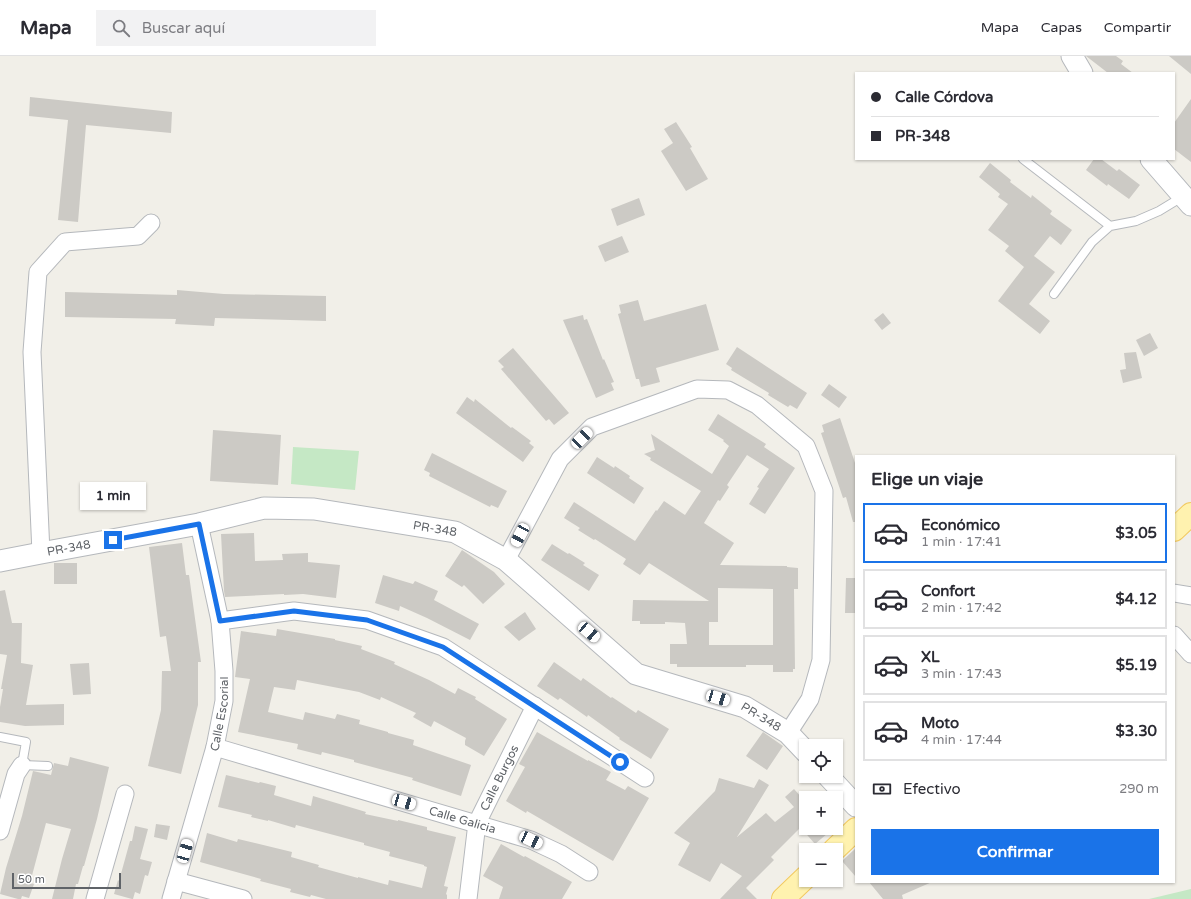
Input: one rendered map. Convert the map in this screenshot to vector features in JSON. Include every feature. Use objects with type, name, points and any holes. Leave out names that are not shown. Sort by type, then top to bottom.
[{"type":"main road","points":[[1175,529],[1191,514]]},
{"type":"main road","points":[[841,843],[855,830]]},
{"type":"main road","points":[[783,899],[799,884]]},
{"type":"street","points":[[1072,56],[1081,72]]},
{"type":"street","points":[[1152,160],[1187,200]]},
{"type":"street","points":[[41,552],[32,352],[38,272],[64,242],[138,236],[151,223]]},
{"type":"street","points":[[506,560],[560,459],[592,427],[697,389],[728,390],[757,405],[806,446],[824,491],[821,660],[810,699],[788,733]]},
{"type":"street","name":"PR-348","points":[[0,561],[41,552],[199,524],[264,508],[314,509],[455,532],[506,560],[636,674],[745,707],[788,733],[799,745]]},
{"type":"street","name":"Calle Escorial","points":[[171,899],[215,746],[224,701],[224,671],[220,621],[199,524]]},
{"type":"street","points":[[1175,593],[1191,596]]},
{"type":"street","points":[[220,621],[294,611],[367,620],[443,647],[645,778]]},
{"type":"street","points":[[1175,636],[1191,654]]},
{"type":"street","name":"Calle Burgos","points":[[468,899],[477,823],[535,706]]},
{"type":"street","name":"Calle Galicia","points":[[215,746],[531,840],[561,854],[589,872]]},
{"type":"street","points":[[0,831],[16,774],[22,765]]},
{"type":"street","points":[[835,783],[855,805]]},
{"type":"street","points":[[95,899],[125,794]]},
{"type":"street","points":[[176,881],[243,899]]},
{"type":"lane","points":[[1024,160],[1110,226]]},
{"type":"lane","points":[[1054,294],[1092,242],[1110,226],[1136,221],[1187,200]]},
{"type":"lane","points":[[0,737],[26,742],[22,765],[48,766]]},
{"type":"green space","points":[[293,447],[359,451],[355,490],[291,484]]},
{"type":"green space","points":[[1191,889],[1191,899],[1149,899]]},
{"type":"building","points":[[1086,56],[1116,56],[1123,61],[1121,64],[1132,72],[1107,72]]},
{"type":"building","points":[[1169,56],[1191,56],[1191,74]]},
{"type":"building","points":[[30,97],[172,112],[171,133],[86,125],[78,222],[58,220],[68,120],[29,116]]},
{"type":"building","points":[[1191,99],[1191,162],[1175,150],[1175,122]]},
{"type":"building","points":[[676,122],[692,147],[690,148],[708,179],[686,191],[661,151],[673,143],[664,129]]},
{"type":"building","points":[[1093,160],[1102,160],[1117,171],[1119,169],[1140,185],[1129,199],[1108,184],[1107,186],[1086,170]]},
{"type":"building","points":[[990,163],[1011,180],[1010,182],[1031,198],[1032,195],[1052,211],[1050,214],[1072,230],[1061,245],[1050,236],[1034,256],[1055,272],[1029,304],[1050,321],[1040,334],[998,301],[1024,267],[1005,251],[1009,246],[988,230],[1008,204],[998,197],[1000,194],[979,177]]},
{"type":"building","points":[[639,198],[645,215],[617,226],[611,209]]},
{"type":"building","points":[[622,236],[629,252],[605,262],[598,246]]},
{"type":"building","points":[[177,290],[224,294],[326,296],[326,321],[215,318],[214,326],[175,324],[176,319],[65,317],[65,292],[177,295]]},
{"type":"building","points":[[638,300],[644,321],[706,304],[719,350],[656,368],[660,382],[641,387],[639,379],[636,379],[618,314],[621,313],[619,305]]},
{"type":"building","points":[[883,313],[891,323],[882,330],[874,320]]},
{"type":"building","points":[[583,315],[584,320],[587,319],[603,360],[604,359],[614,382],[611,383],[614,390],[596,398],[563,320]]},
{"type":"building","points":[[1150,333],[1158,348],[1144,356],[1136,340]]},
{"type":"building","points":[[737,347],[807,393],[797,409],[790,405],[788,407],[768,395],[769,393],[731,370],[732,368],[726,364]]},
{"type":"building","points":[[513,348],[569,413],[554,425],[549,419],[546,421],[501,369],[504,367],[498,361]]},
{"type":"building","points":[[1136,352],[1142,378],[1123,383],[1120,370],[1126,369],[1124,353]]},
{"type":"building","points":[[829,384],[847,397],[839,408],[821,395]]},
{"type":"building","points":[[467,397],[474,402],[475,399],[511,428],[512,427],[531,441],[529,443],[534,447],[523,462],[456,413]]},
{"type":"building","points":[[718,414],[766,444],[764,447],[795,468],[765,514],[749,504],[759,488],[757,487],[769,469],[747,455],[727,485],[729,487],[720,501],[718,500],[704,523],[734,543],[720,565],[787,566],[798,568],[798,589],[794,589],[795,669],[793,669],[793,672],[773,672],[773,665],[746,665],[746,667],[677,667],[677,664],[670,664],[670,644],[687,644],[685,623],[665,622],[665,624],[640,624],[640,621],[632,621],[633,600],[709,601],[649,563],[640,575],[623,564],[626,559],[578,530],[580,528],[564,518],[574,502],[635,541],[664,501],[685,515],[701,491],[650,460],[651,458],[644,454],[655,450],[651,434],[712,474],[729,446],[723,441],[724,440],[708,430]],"holes":[[[718,588],[773,589],[773,645],[709,645],[709,622],[718,622]]]},
{"type":"building","points":[[840,418],[855,463],[855,522],[853,522],[846,497],[843,498],[821,433],[824,432],[822,425]]},
{"type":"building","points":[[213,430],[281,435],[278,485],[210,481]]},
{"type":"building","points":[[432,453],[507,491],[498,508],[491,505],[490,507],[429,476],[430,473],[424,470]]},
{"type":"building","points":[[597,457],[614,468],[615,466],[644,488],[634,504],[587,473]]},
{"type":"building","points":[[254,533],[255,561],[283,560],[282,554],[308,553],[308,562],[340,565],[336,598],[303,594],[225,597],[221,534]]},
{"type":"building","points":[[182,543],[186,575],[189,575],[201,662],[198,662],[198,705],[181,774],[148,766],[161,710],[162,671],[171,671],[166,636],[160,637],[149,547]]},
{"type":"building","points":[[552,544],[585,563],[583,565],[599,575],[589,591],[541,560]]},
{"type":"building","points":[[462,550],[494,572],[505,584],[483,604],[464,585],[462,587],[445,576]]},
{"type":"building","points":[[54,563],[77,563],[77,584],[54,584]]},
{"type":"building","points":[[383,575],[413,584],[415,581],[438,591],[434,600],[479,624],[470,640],[400,606],[399,611],[375,603]]},
{"type":"building","points":[[846,578],[855,578],[855,613],[845,613]]},
{"type":"building","points":[[5,590],[12,623],[22,623],[21,663],[33,665],[26,705],[64,704],[64,725],[25,726],[0,722],[0,707],[3,689],[1,689],[7,655],[0,654],[0,591]]},
{"type":"building","points":[[525,612],[536,629],[519,641],[504,627]]},
{"type":"building","points":[[277,629],[335,639],[362,646],[361,649],[395,662],[394,664],[455,694],[458,688],[476,697],[475,699],[507,719],[484,756],[465,745],[466,738],[434,721],[431,727],[413,717],[416,713],[381,697],[380,700],[359,692],[297,680],[295,690],[274,687],[268,712],[303,720],[305,712],[335,719],[337,714],[360,720],[359,724],[414,740],[413,745],[471,765],[461,796],[412,780],[413,778],[354,762],[354,760],[322,752],[321,755],[297,749],[298,744],[238,732],[250,679],[235,677],[241,631],[276,636]]},
{"type":"building","points":[[554,662],[581,681],[583,678],[611,698],[612,697],[636,713],[638,710],[669,729],[651,759],[619,739],[620,738],[588,715],[587,717],[560,698],[558,700],[537,686]]},
{"type":"building","points":[[89,663],[91,694],[73,695],[70,664]]},
{"type":"building","points":[[537,732],[588,761],[611,772],[606,780],[625,790],[628,786],[649,798],[613,861],[527,811],[526,813],[506,801],[525,767],[519,764]]},
{"type":"building","points":[[763,732],[783,746],[767,770],[746,756]]},
{"type":"building","points":[[70,757],[109,767],[97,819],[84,866],[78,884],[76,884],[73,899],[52,899],[71,829],[46,823],[30,883],[34,884],[29,898],[22,896],[21,899],[18,899],[0,894],[33,771],[51,775],[54,763],[68,766]]},
{"type":"building","points":[[226,775],[276,786],[274,795],[311,806],[313,796],[366,812],[365,814],[427,827],[427,830],[456,837],[444,886],[448,887],[446,894],[447,899],[326,899],[311,895],[310,897],[290,892],[291,889],[260,881],[261,879],[200,862],[207,833],[237,842],[238,839],[292,852],[291,857],[319,865],[318,867],[358,878],[388,885],[389,880],[422,888],[427,867],[424,865],[389,856],[390,852],[364,845],[364,843],[296,825],[295,828],[268,820],[251,817],[252,815],[218,807]]},
{"type":"building","points":[[719,778],[754,788],[759,779],[769,785],[737,837],[766,813],[775,822],[794,807],[785,797],[794,789],[799,795],[799,829],[771,857],[774,860],[746,888],[757,899],[720,899],[742,876],[721,863],[710,882],[678,865],[690,843],[674,833],[715,791]]},
{"type":"building","points":[[156,824],[170,826],[167,840],[154,837]]},
{"type":"building","points":[[135,826],[148,829],[140,859],[152,862],[148,876],[145,875],[140,894],[135,892],[132,899],[114,894],[130,841],[132,841]]},
{"type":"building","points":[[807,835],[826,835],[816,843],[814,843]]},
{"type":"building","points":[[501,844],[572,882],[562,899],[499,899],[503,887],[483,876]]},
{"type":"building","points":[[855,849],[855,876],[843,862],[843,860]]},
{"type":"building","points":[[870,883],[930,883],[902,895],[903,899],[883,899]]},
{"type":"route","points":[[113,540],[199,524],[220,621],[294,611],[367,620],[443,647],[620,762]]}]
